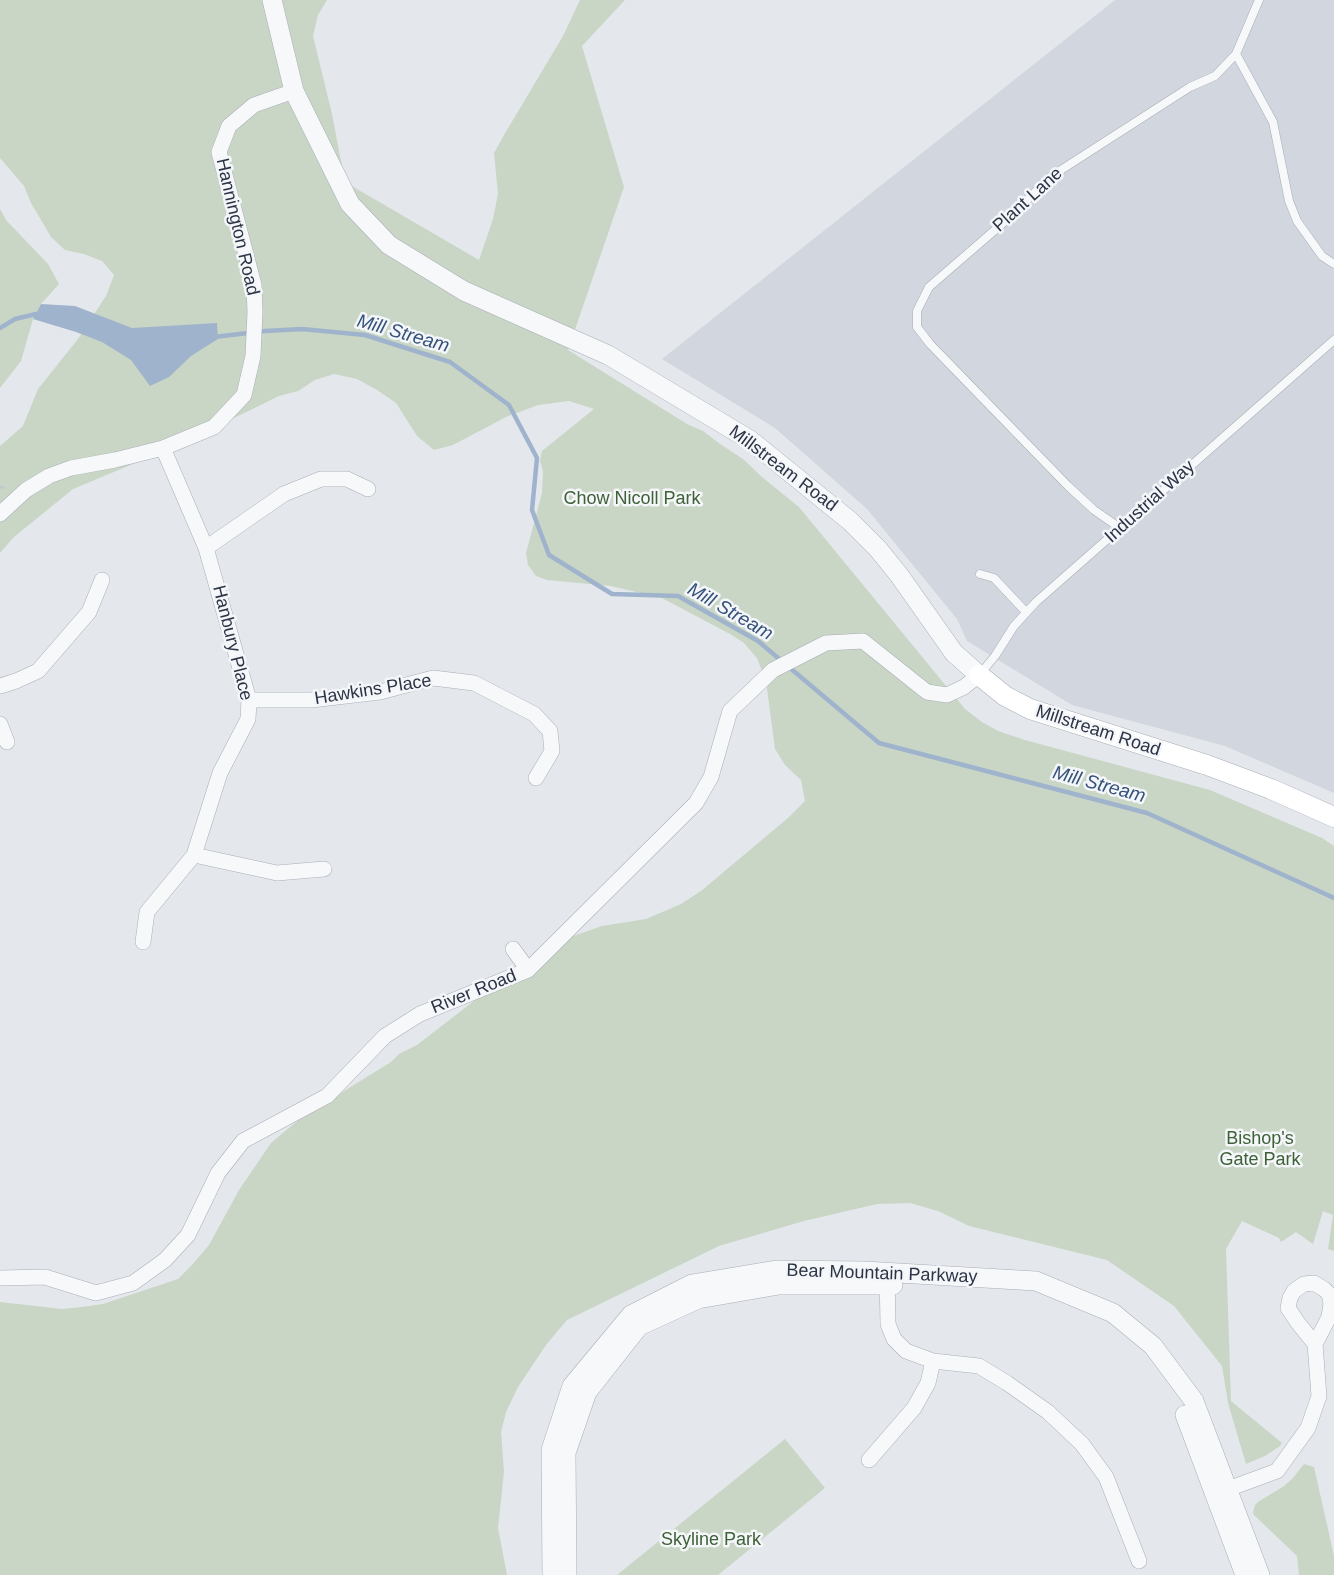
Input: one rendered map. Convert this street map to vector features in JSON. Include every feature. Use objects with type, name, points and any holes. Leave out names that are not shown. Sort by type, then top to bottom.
[{"type":"main road","name":"Millstream Road","points":[[978,675],[1005,696],[1030,709],[1207,765],[1288,796],[1334,817]]},
{"type":"street","name":"Millstream Road","points":[[272,0],[294,91],[350,204],[389,245],[464,290],[608,355],[750,440],[850,521],[878,549],[899,575],[950,648],[978,675]]},
{"type":"street","name":"Hannington Road","points":[[0,514],[26,490],[49,476],[71,468],[164,448],[214,427],[244,395],[253,356],[254,285],[219,152],[229,126],[254,105],[294,91]]},
{"type":"street","name":"Hanbury Place","points":[[143,942],[147,912],[194,854],[220,773],[248,719],[249,700],[206,548],[164,448]]},
{"type":"street","points":[[206,548],[284,494],[322,479],[347,478],[368,489]]},
{"type":"street","points":[[0,686],[38,671],[89,612],[102,580]]},
{"type":"street","name":"River Road","points":[[0,1278],[45,1277],[96,1293],[133,1283],[165,1260],[188,1235],[218,1173],[243,1141],[327,1096],[385,1036],[420,1014],[528,970],[696,803],[711,778],[730,710],[773,670],[826,643],[863,641],[927,692],[947,695],[964,687],[978,675]]},
{"type":"street","name":"Hawkins Place","points":[[249,700],[311,700],[380,692],[433,678],[474,683],[534,714],[550,731],[552,751],[536,778]]},
{"type":"street","points":[[0,724],[8,742]]},
{"type":"street","points":[[194,854],[277,873],[324,869]]},
{"type":"street","points":[[513,949],[528,970]]},
{"type":"street","name":"Bear Mountain Parkway","points":[[552,1575],[551,1450],[572,1386],[631,1315],[692,1284],[776,1270],[1036,1294],[1104,1322],[1145,1355],[1182,1405],[1260,1575]]},
{"type":"street","points":[[887,1279],[888,1324],[894,1339],[906,1351],[933,1361],[979,1366],[1008,1383],[1048,1412],[1082,1444],[1106,1477],[1139,1561]]},
{"type":"street","name":"Bear Mountain Parkway","points":[[567,1575],[566,1454],[587,1392],[639,1326],[698,1299],[779,1285],[887,1279]]},
{"type":"street","points":[[1222,1491],[1277,1471],[1308,1428],[1319,1396],[1315,1344]]},
{"type":"street","points":[[869,1460],[914,1408],[928,1383],[933,1361]]},
{"type":"street","name":"Bear Mountain Parkway","points":[[1222,1491],[1245,1575]]},
{"type":"lane","points":[[1259,0],[1236,54],[1273,122],[1289,201],[1297,221],[1322,256],[1334,264]]},
{"type":"lane","name":"Plant Lane","points":[[1120,528],[1094,510],[1068,486],[930,344],[917,327],[917,311],[929,287],[1010,217],[1050,177],[1190,87],[1214,76],[1236,54]]},
{"type":"lane","name":"Industrial Way","points":[[978,675],[995,656],[1014,626],[1026,612],[1334,340]]},
{"type":"lane","points":[[980,574],[994,578],[1026,612]]},
{"type":"shaded area","points":[[1115,0],[1334,0],[1334,793],[1225,746],[1072,705],[967,641],[957,619],[867,509],[775,428],[662,359]]},
{"type":"green space","points":[[0,0],[327,0],[318,15],[313,36],[332,114],[345,182],[479,260],[493,219],[498,194],[494,153],[504,135],[563,36],[580,0],[625,0],[582,46],[624,187],[568,350],[687,424],[703,431],[743,459],[799,507],[965,709],[982,722],[998,731],[1025,740],[1210,790],[1322,838],[1334,846],[1334,1251],[1328,1249],[1333,1215],[1323,1211],[1313,1244],[1296,1232],[1281,1242],[1279,1238],[1242,1221],[1226,1249],[1231,1401],[1282,1443],[1280,1446],[1265,1456],[1246,1464],[1228,1403],[1222,1366],[1174,1306],[1107,1260],[969,1226],[938,1211],[910,1203],[877,1204],[804,1221],[719,1246],[567,1320],[546,1345],[518,1387],[506,1412],[501,1432],[504,1472],[498,1528],[507,1575],[0,1575],[0,1302],[62,1309],[82,1307],[103,1304],[178,1279],[209,1245],[239,1190],[271,1143],[302,1117],[391,1062],[399,1054],[417,1045],[505,977],[559,941],[602,926],[646,919],[681,904],[701,891],[788,818],[805,801],[801,780],[785,765],[775,749],[766,681],[757,658],[744,643],[662,598],[611,586],[547,580],[536,576],[528,565],[526,553],[542,493],[543,471],[540,461],[542,451],[594,409],[569,401],[538,405],[506,417],[453,445],[434,450],[417,436],[396,403],[357,379],[334,374],[315,380],[298,391],[279,396],[181,444],[73,489],[14,537],[0,553],[0,446],[23,426],[38,389],[78,339],[106,296],[114,275],[102,261],[84,254],[65,250],[51,237],[31,203],[24,186],[0,158]]},
{"type":"green space","points":[[0,209],[6,220],[48,264],[59,284],[41,304],[33,319],[21,361],[0,388]]},
{"type":"green space","name":"Skyline Park","points":[[785,1439],[825,1488],[718,1575],[617,1575]]},
{"type":"green space","points":[[1304,1464],[1314,1467],[1334,1556],[1334,1575],[1299,1575],[1297,1556],[1253,1513],[1258,1502],[1284,1486]]},
{"type":"water","points":[[41,304],[75,306],[132,328],[217,323],[218,339],[191,356],[169,377],[150,386],[131,360],[102,342],[33,319]]},
{"type":"waterway","name":"Mill Stream","points":[[0,328],[15,319],[40,314]]},
{"type":"waterway","name":"Mill Stream","points":[[214,337],[302,329],[365,335],[450,362],[509,405],[537,458],[532,510],[549,555],[612,594],[678,596],[758,641],[879,743],[1147,813],[1334,898]]},
{"type":"park label","name":"Chow Nicoll Park","points":[[632,499]]},
{"type":"park label","name":"Bishop's Gate Park","points":[[1260,1149]]}]
